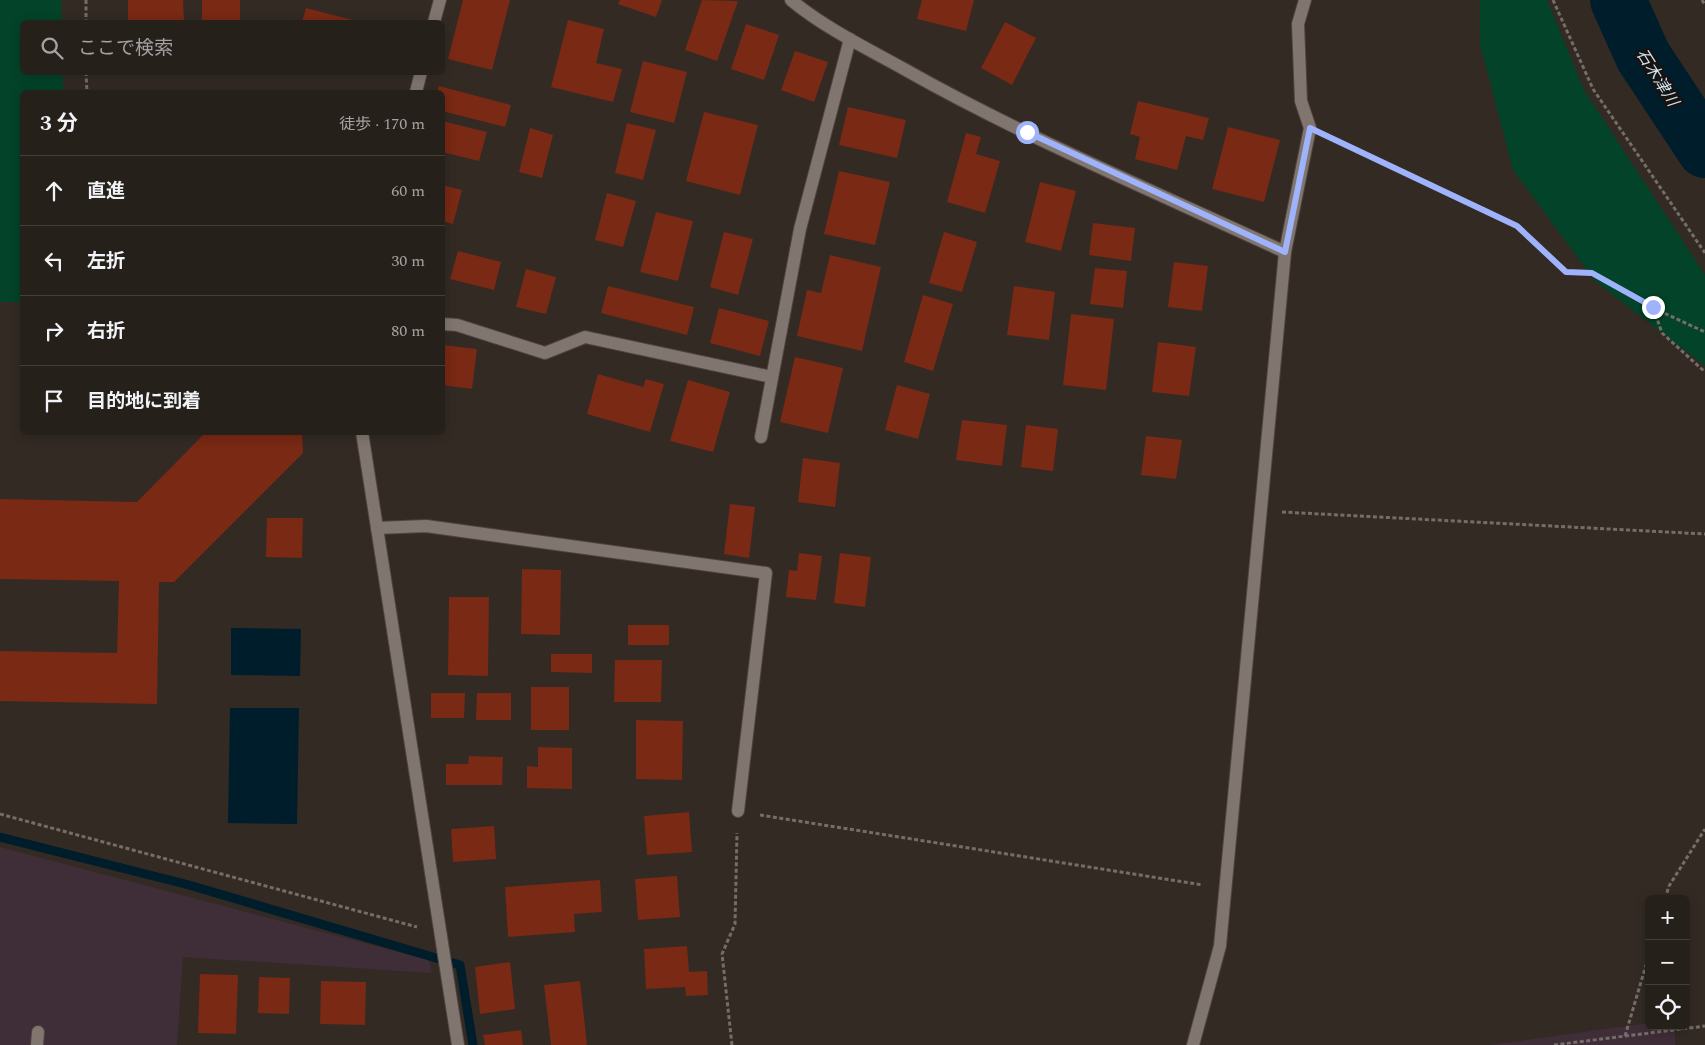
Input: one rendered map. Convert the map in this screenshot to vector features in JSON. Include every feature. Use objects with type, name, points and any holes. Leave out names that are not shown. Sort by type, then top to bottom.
[{"type":"street","points":[[435,20],[440,0]]},
{"type":"street","points":[[791,0],[850,39],[954,97],[1285,252]]},
{"type":"street","points":[[1193,1045],[1220,946],[1285,252],[1310,128],[1301,100],[1298,24],[1305,0]]},
{"type":"street","points":[[761,437],[800,228],[850,39]]},
{"type":"street","points":[[417,90],[421,75]]},
{"type":"street","points":[[445,324],[457,326],[545,353],[585,337],[772,377]]},
{"type":"street","points":[[362,435],[458,1045]]},
{"type":"street","points":[[377,528],[426,526],[766,573],[738,812]]},
{"type":"path","points":[[86,0],[86,20]]},
{"type":"path","points":[[1553,0],[1593,89],[1705,253]]},
{"type":"path","points":[[1702,0],[1705,5]]},
{"type":"path","points":[[86,75],[87,90]]},
{"type":"path","points":[[1310,128],[1517,226],[1566,272],[1592,273],[1653,307],[1705,332]]},
{"type":"path","points":[[1653,307],[1662,333],[1705,372]]},
{"type":"path","points":[[1261,511],[1705,534]]},
{"type":"path","points":[[732,1045],[722,954],[735,924],[738,812],[1226,889]]},
{"type":"path","points":[[0,814],[441,938]]},
{"type":"path","points":[[1666,895],[1669,886],[1705,829]]},
{"type":"path","points":[[1625,1036],[1645,968]]},
{"type":"path","points":[[1554,1045],[1705,1026]]},
{"type":"shaded area","points":[[0,847],[429,960],[432,973],[183,957],[177,1045],[0,1045]]},
{"type":"shaded area","points":[[1645,1024],[1645,1030],[1675,1030],[1675,1045],[1489,1045]]},
{"type":"green space","points":[[0,0],[61,0],[62,20],[20,20],[20,75],[63,75],[63,90],[20,90],[20,302],[0,302]]},
{"type":"green space","points":[[1480,0],[1547,0],[1584,90],[1705,275],[1705,366],[1595,281],[1513,170],[1480,44]]},
{"type":"water","points":[[231,628],[301,629],[300,676],[231,675]]},
{"type":"water","points":[[230,708],[299,708],[297,824],[228,823]]},
{"type":"building","points":[[128,0],[183,0],[184,20],[128,20]]},
{"type":"building","points":[[202,0],[240,0],[240,20],[202,20]]},
{"type":"building","points":[[463,0],[510,0],[492,70],[448,59]]},
{"type":"building","points":[[620,0],[662,0],[656,17],[618,4]]},
{"type":"building","points":[[702,0],[738,1],[717,61],[685,50]]},
{"type":"building","points":[[922,0],[974,0],[966,31],[917,19]]},
{"type":"building","points":[[306,8],[352,20],[303,20]]},
{"type":"building","points":[[568,20],[604,29],[596,63],[622,69],[613,102],[551,87]]},
{"type":"building","points":[[1005,22],[1036,38],[1012,85],[981,68]]},
{"type":"building","points":[[746,24],[779,35],[764,80],[731,69]]},
{"type":"building","points":[[795,51],[828,62],[814,102],[781,90]]},
{"type":"building","points":[[643,61],[687,72],[674,123],[630,112]]},
{"type":"building","points":[[439,86],[511,105],[505,127],[445,112],[445,90],[438,90]]},
{"type":"building","points":[[1138,101],[1209,118],[1203,140],[1186,136],[1177,170],[1135,159],[1140,137],[1130,134]]},
{"type":"building","points":[[848,107],[906,120],[897,158],[839,145]]},
{"type":"building","points":[[704,112],[758,125],[740,195],[686,181]]},
{"type":"building","points":[[445,122],[487,132],[479,161],[445,153]]},
{"type":"building","points":[[627,123],[656,130],[643,180],[615,173]]},
{"type":"building","points":[[1228,127],[1280,140],[1264,202],[1212,189]]},
{"type":"building","points":[[530,128],[553,135],[542,178],[519,172]]},
{"type":"building","points":[[966,133],[981,137],[976,154],[1000,161],[985,213],[947,202]]},
{"type":"building","points":[[839,171],[890,182],[875,245],[824,234]]},
{"type":"building","points":[[1040,182],[1076,191],[1061,251],[1025,242]]},
{"type":"building","points":[[445,186],[462,190],[453,224],[445,222]]},
{"type":"building","points":[[607,193],[636,201],[623,247],[595,240]]},
{"type":"building","points":[[656,212],[693,221],[678,281],[640,272]]},
{"type":"building","points":[[1093,223],[1135,228],[1131,261],[1089,255]]},
{"type":"building","points":[[724,232],[753,239],[738,295],[710,287]]},
{"type":"building","points":[[944,232],[977,242],[962,292],[929,283]]},
{"type":"building","points":[[458,251],[501,262],[494,290],[450,279]]},
{"type":"building","points":[[830,255],[881,267],[862,351],[797,336],[807,290],[821,293]]},
{"type":"building","points":[[1174,262],[1208,266],[1202,311],[1168,307]]},
{"type":"building","points":[[1095,268],[1127,271],[1123,308],[1090,304]]},
{"type":"building","points":[[526,269],[556,277],[546,314],[516,307]]},
{"type":"building","points":[[608,286],[694,307],[687,335],[601,313]]},
{"type":"building","points":[[1014,286],[1055,292],[1049,340],[1007,335]]},
{"type":"building","points":[[923,295],[953,304],[933,371],[904,362]]},
{"type":"building","points":[[719,308],[769,321],[760,356],[710,343]]},
{"type":"building","points":[[1071,314],[1114,319],[1106,390],[1063,385]]},
{"type":"building","points":[[1158,342],[1196,347],[1189,396],[1152,392]]},
{"type":"building","points":[[445,345],[477,349],[472,389],[445,385]]},
{"type":"building","points":[[795,357],[843,368],[828,433],[780,422]]},
{"type":"building","points":[[598,374],[643,387],[646,379],[664,384],[650,432],[587,414]]},
{"type":"building","points":[[688,380],[730,392],[713,452],[670,441]]},
{"type":"building","points":[[897,385],[930,394],[918,439],[885,430]]},
{"type":"building","points":[[962,420],[1007,425],[1002,466],[956,460]]},
{"type":"building","points":[[1026,425],[1058,429],[1053,471],[1021,467]]},
{"type":"building","points":[[203,435],[302,435],[303,453],[174,582],[159,582],[157,704],[0,701],[0,651],[117,653],[119,581],[0,579],[0,499],[137,502]]},
{"type":"building","points":[[1146,436],[1182,440],[1176,479],[1141,475]]},
{"type":"building","points":[[803,458],[840,463],[835,507],[798,502]]},
{"type":"building","points":[[730,504],[755,507],[749,558],[724,554]]},
{"type":"building","points":[[267,518],[303,518],[302,558],[266,557]]},
{"type":"building","points":[[799,553],[822,556],[816,600],[786,597],[789,570],[797,571]]},
{"type":"building","points":[[840,553],[871,557],[865,607],[834,603]]},
{"type":"building","points":[[522,569],[561,570],[560,635],[521,634]]},
{"type":"building","points":[[449,597],[489,597],[488,676],[448,675]]},
{"type":"building","points":[[628,625],[669,625],[669,645],[628,645]]},
{"type":"building","points":[[551,654],[592,654],[592,673],[551,672]]},
{"type":"building","points":[[615,660],[662,660],[661,702],[614,702]]},
{"type":"building","points":[[531,687],[569,687],[569,730],[531,730]]},
{"type":"building","points":[[431,693],[465,693],[464,718],[431,718]]},
{"type":"building","points":[[477,693],[511,693],[511,720],[476,720]]},
{"type":"building","points":[[636,720],[683,721],[682,780],[636,779]]},
{"type":"building","points":[[538,747],[572,748],[572,789],[527,788],[527,766],[538,767]]},
{"type":"building","points":[[469,756],[503,757],[502,785],[446,785],[446,764],[468,764]]},
{"type":"building","points":[[689,812],[692,852],[647,855],[644,816]]},
{"type":"building","points":[[494,826],[496,859],[453,862],[451,829]]},
{"type":"building","points":[[677,876],[680,917],[638,920],[635,879]]},
{"type":"building","points":[[600,880],[602,912],[574,914],[575,932],[508,937],[505,887]]},
{"type":"building","points":[[687,946],[689,972],[707,971],[708,995],[686,996],[685,987],[646,989],[644,949]]},
{"type":"building","points":[[510,962],[515,1009],[480,1014],[475,967]]},
{"type":"building","points":[[200,974],[238,975],[236,1034],[198,1033]]},
{"type":"building","points":[[259,977],[290,978],[289,1014],[258,1013]]},
{"type":"building","points":[[321,981],[366,982],[365,1025],[320,1024]]},
{"type":"building","points":[[580,981],[587,1045],[551,1045],[544,985]]},
{"type":"building","points":[[521,1030],[523,1045],[485,1045],[483,1035]]},
{"type":"waterway","name":"石木津川","points":[[1618,0],[1643,56],[1705,150]]},
{"type":"waterway","points":[[0,837],[189,885],[460,965],[473,1045]]},
{"type":"route","points":[[1027,132],[1285,252],[1310,128],[1517,226],[1566,272],[1592,273],[1653,307]]}]
